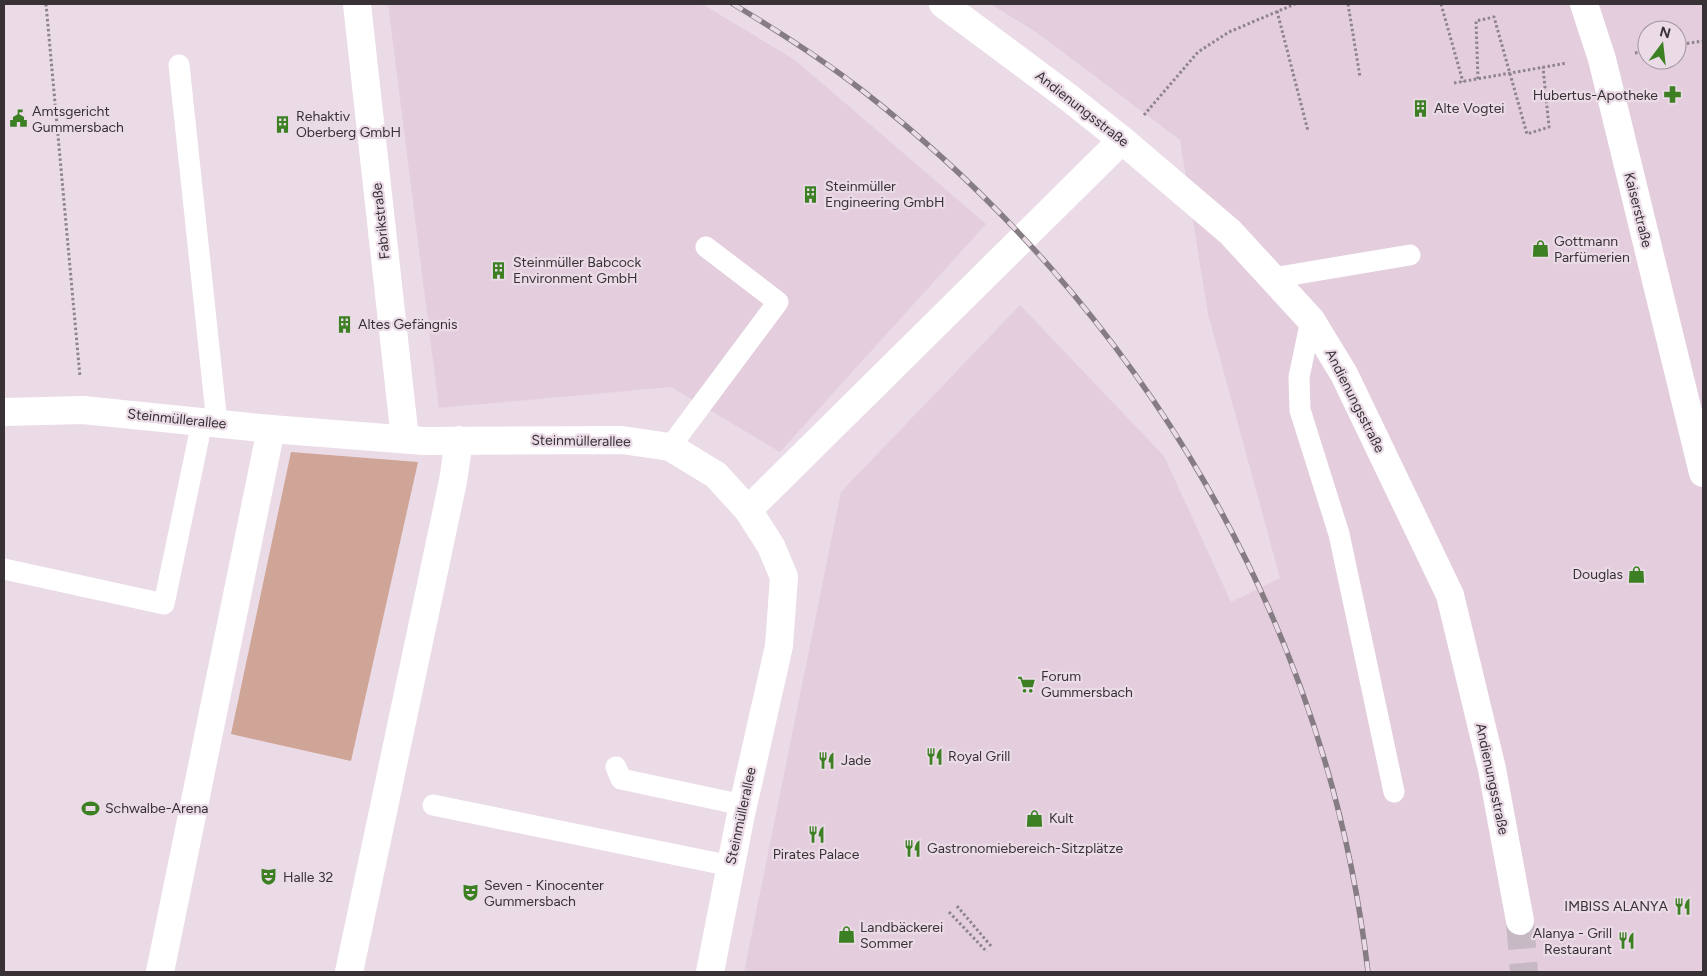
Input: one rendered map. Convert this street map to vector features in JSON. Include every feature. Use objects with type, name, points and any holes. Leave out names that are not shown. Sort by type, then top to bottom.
[{"type":"street","name":"Fabrikstraße","points":[[357,4],[406,439]]},
{"type":"street","name":"Andienungsstraße","points":[[943,4],[985,34],[1122,140],[1230,232],[1311,320],[1344,374],[1450,595],[1492,769],[1520,920]]},
{"type":"street","name":"Kaiserstraße","points":[[1584,4],[1602,59],[1697,416],[1703,473]]},
{"type":"street","points":[[748,510],[1122,140]]},
{"type":"street","name":"Steinmüllerallee","points":[[4,412],[83,410],[271,429],[406,439],[622,440],[670,447],[716,475],[748,510],[770,546],[784,577],[779,646],[743,805],[710,972]]},
{"type":"street","points":[[160,972],[271,429]]},
{"type":"street","points":[[349,972],[453,481],[459,440]]},
{"type":"lane","points":[[4,569],[164,604],[209,422],[179,65]]},
{"type":"lane","points":[[670,447],[778,302],[706,247]]},
{"type":"lane","points":[[1273,278],[1410,255]]},
{"type":"lane","points":[[1311,320],[1298,376],[1300,410],[1339,534],[1394,792]]},
{"type":"lane","points":[[616,768],[621,779],[743,805]]},
{"type":"lane","points":[[432,805],[731,866]]},
{"type":"path","points":[[46,4],[83,410]]},
{"type":"path","points":[[1122,140],[1198,52],[1229,32],[1295,4]]},
{"type":"path","points":[[1348,4],[1360,77]]},
{"type":"path","points":[[1441,4],[1463,82]]},
{"type":"path","points":[[1278,11],[1308,131]]},
{"type":"path","points":[[1478,79],[1476,21],[1494,17],[1527,134],[1550,127],[1543,67]]},
{"type":"path","points":[[1687,43],[1703,41]]},
{"type":"path","points":[[1454,84],[1558,64]]},
{"type":"path","points":[[957,906],[991,946]]},
{"type":"path","points":[[949,912],[987,952]]},
{"type":"shaded area","points":[[388,4],[702,4],[795,60],[986,224],[780,452],[671,387],[439,408]]},
{"type":"shaded area","points":[[990,4],[1703,4],[1703,972],[744,972],[841,492],[1020,305],[1164,456],[1231,602],[1280,578],[1208,314],[1180,140],[1036,32]]},
{"type":"shaded area","points":[[291,452],[418,462],[351,761],[231,734]]},
{"type":"tunnel","points":[[1520,921],[1524,972]]},
{"type":"railway","points":[[733,4],[767,24],[863,91],[963,177],[1053,271],[1134,372],[1204,481],[1263,596],[1311,717],[1346,843],[1368,972]]},
{"type":"place","name":"Hubertus-Apotheke","points":[[1672,95]]},
{"type":"place","name":"Alte Vogtei","points":[[1420,108]]},
{"type":"place","name":"Amtsgericht Gummersbach","points":[[18,119]]},
{"type":"place","name":"Rehaktiv Oberberg GmbH","points":[[282,124]]},
{"type":"place","name":"Steinmüller Engineering GmbH","points":[[811,194]]},
{"type":"place","name":"Gottmann Parfümerien","points":[[1540,249]]},
{"type":"place","name":"Steinmüller Babcock Environment GmbH","points":[[499,270]]},
{"type":"place","name":"Altes Gefängnis","points":[[344,324]]},
{"type":"place","name":"Douglas","points":[[1637,574]]},
{"type":"place","name":"Forum Gummersbach","points":[[1027,684]]},
{"type":"place","name":"Royal Grill","points":[[934,756]]},
{"type":"place","name":"Jade","points":[[827,760]]},
{"type":"place","name":"Schwalbe-Arena","points":[[91,808]]},
{"type":"place","name":"Kult","points":[[1035,818]]},
{"type":"place","name":"Pirates Palace","points":[[816,834]]},
{"type":"place","name":"Gastronomiebereich-Sitzplätze","points":[[913,848]]},
{"type":"place","name":"Halle 32","points":[[269,877]]},
{"type":"place","name":"Seven - Kinocenter Gummersbach","points":[[470,893]]},
{"type":"place","name":"IMBISS ALANYA","points":[[1682,906]]},
{"type":"place","name":"Landbäckerei Sommer","points":[[846,935]]},
{"type":"place","name":"Alanya - Grill Restaurant","points":[[1626,941]]}]
